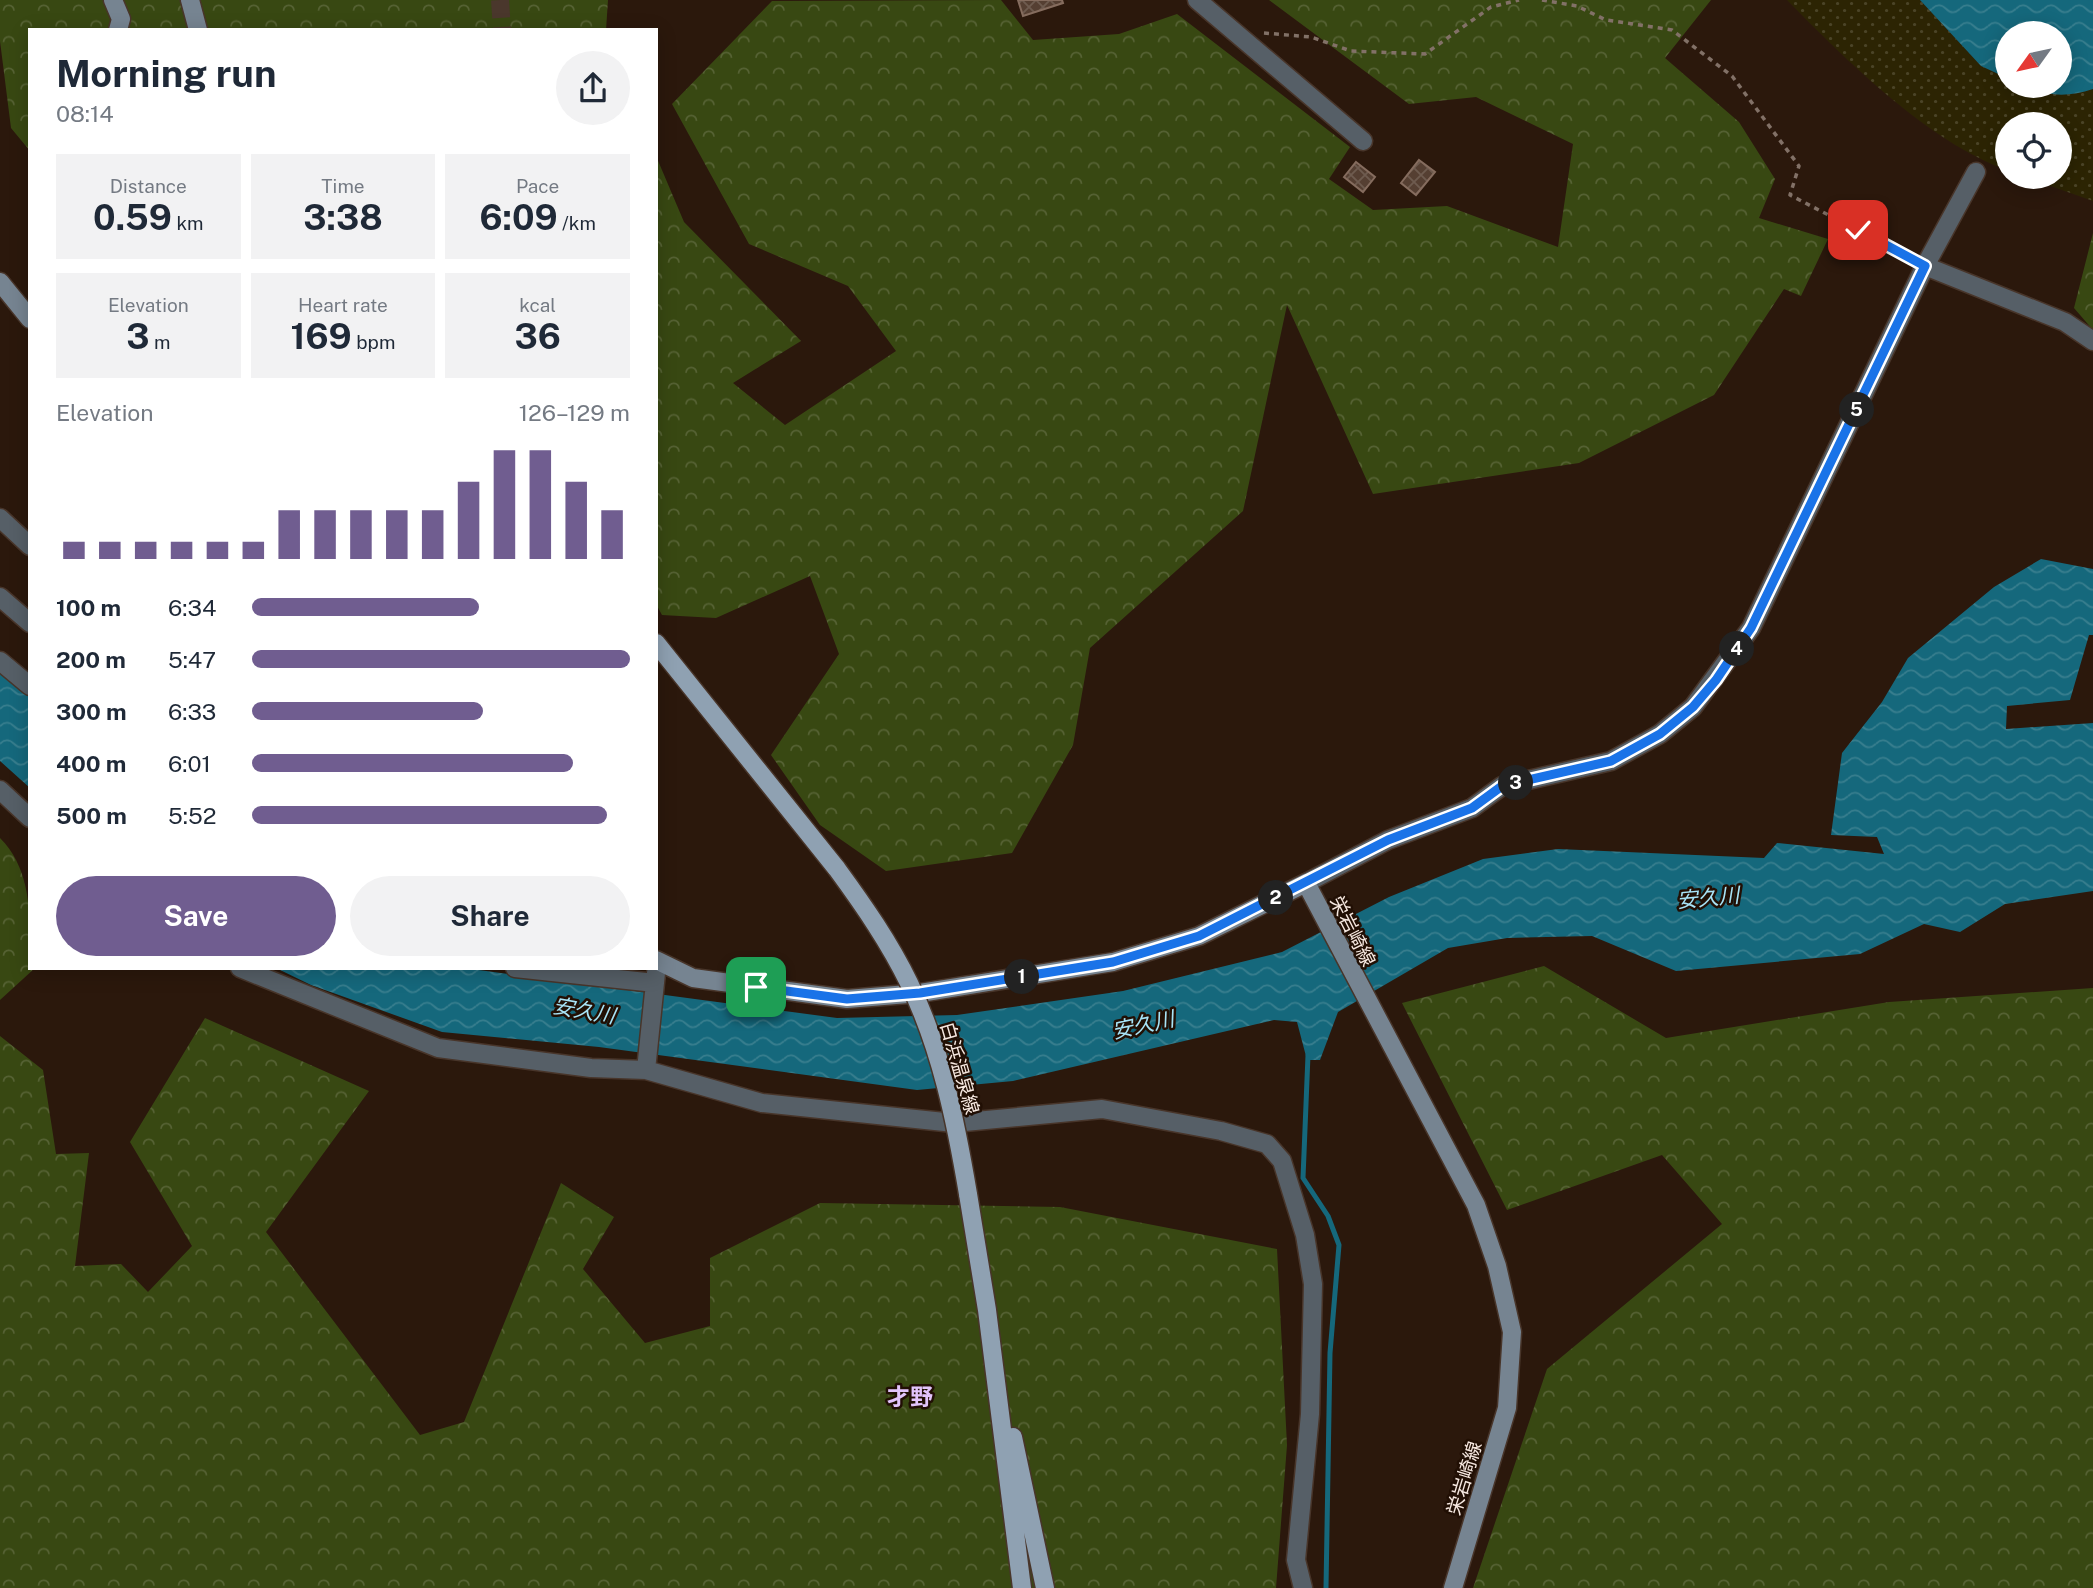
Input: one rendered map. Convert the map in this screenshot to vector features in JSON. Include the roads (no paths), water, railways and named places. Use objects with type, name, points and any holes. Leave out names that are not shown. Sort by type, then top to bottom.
[{"type":"main road","points":[[113,0],[121,19],[119,28]]},
{"type":"main road","points":[[190,0],[197,28]]},
{"type":"main road","points":[[0,282],[28,317]]},
{"type":"main road","name":"白浜温泉線","points":[[658,645],[838,869],[891,949],[927,1027],[951,1107],[968,1194],[1022,1588]]},
{"type":"main road","name":"栄岩崎線","points":[[658,961],[692,978],[847,999],[920,993],[1113,962],[1199,936],[1306,883],[1373,1015],[1476,1205],[1497,1266],[1512,1332],[1507,1408],[1453,1588]]},
{"type":"main road","points":[[986,1310],[1045,1588]]},
{"type":"main road","points":[[1005,1454],[1015,1588]]},
{"type":"street","points":[[1197,0],[1229,30],[1363,141]]},
{"type":"street","points":[[1306,883],[1388,840],[1472,808],[1502,786],[1611,761],[1660,734],[1693,707],[1716,680],[1751,628],[1925,266],[1976,172]]},
{"type":"street","points":[[1925,266],[2064,322],[2093,341]]},
{"type":"street","points":[[0,518],[28,544]]},
{"type":"street","points":[[0,597],[28,621]]},
{"type":"street","points":[[0,661],[28,684]]},
{"type":"street","points":[[0,790],[28,816]]},
{"type":"street","points":[[245,970],[438,1048],[591,1068],[646,1066],[774,1105],[954,1124],[1102,1109],[1221,1131],[1267,1144],[1282,1161],[1305,1235],[1313,1284],[1310,1414],[1296,1560],[1303,1588]]},
{"type":"street","points":[[534,970],[655,983]]},
{"type":"street","points":[[646,1066],[656,970]]},
{"type":"water","points":[[1920,0],[2093,0],[2093,89],[2072,93],[2072,21],[1995,21],[1995,72],[1981,66]]},
{"type":"water","name":"安久川","points":[[2041,559],[2093,569],[2093,635],[2089,635],[2070,700],[2007,706],[2006,729],[2093,723],[2093,891],[2005,904],[1960,932],[1924,924],[1860,954],[1676,971],[1592,936],[1507,938],[1448,948],[1338,1012],[1320,1060],[1307,1060],[1297,1022],[1274,1020],[1013,1081],[917,1090],[599,1047],[442,1032],[311,985],[280,970],[479,970],[837,1018],[957,1015],[1123,991],[1282,952],[1389,897],[1483,859],[1558,849],[1764,858],[1777,843],[1884,854],[1877,837],[1831,835],[1842,753],[1882,702],[1908,658],[1994,587]]},
{"type":"water","points":[[0,673],[28,696],[28,786],[0,761]]},
{"type":"waterway","points":[[1308,1055],[1303,1178],[1328,1216],[1339,1245],[1330,1353],[1326,1588]]},
{"type":"tunnel","points":[[500,0],[502,28]]},
{"type":"district","name":"才野","points":[[910,1397]]}]
